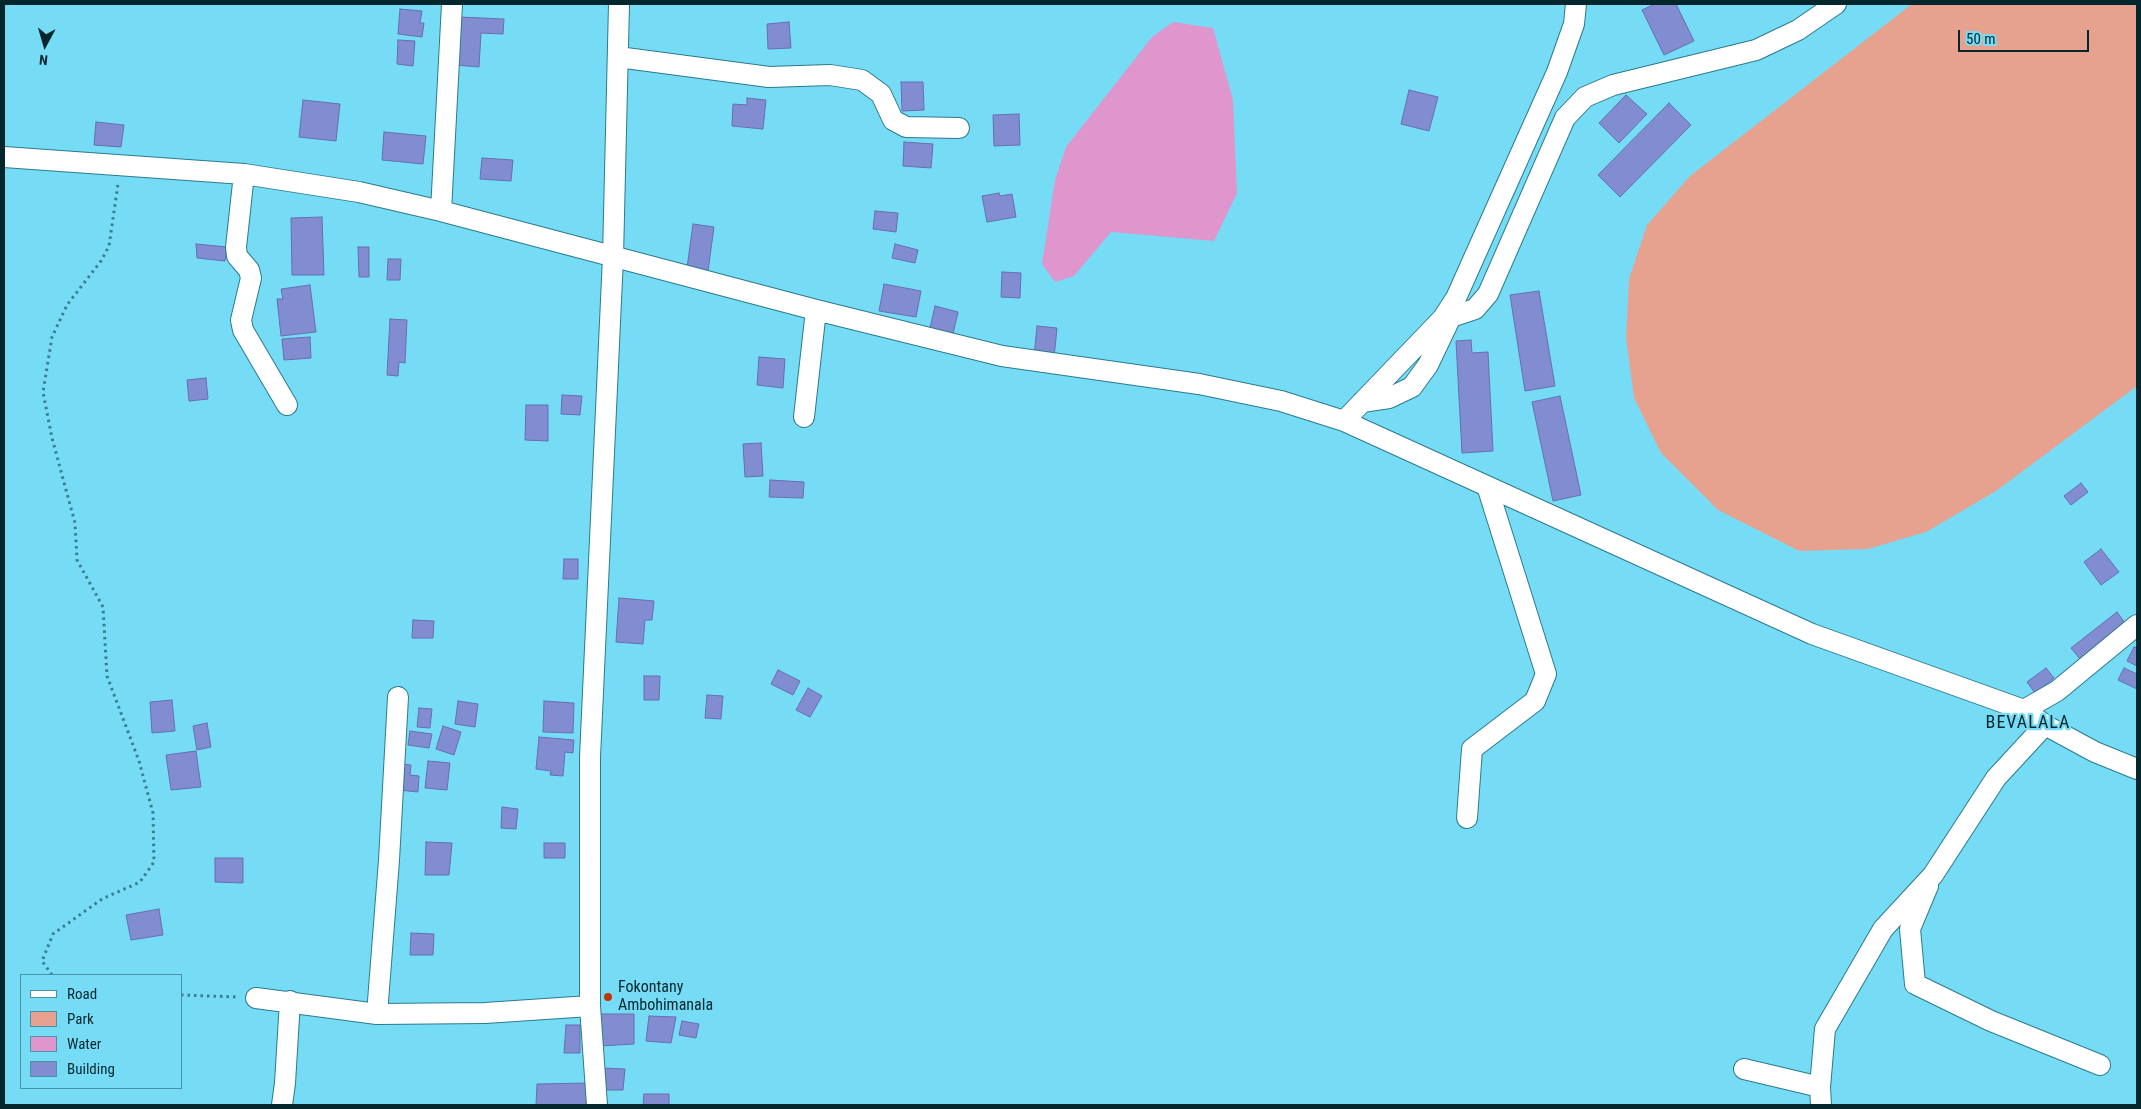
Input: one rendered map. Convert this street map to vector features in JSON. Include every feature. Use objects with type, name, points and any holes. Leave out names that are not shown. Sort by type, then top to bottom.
[{"type":"street","points":[[441,211],[452,4]]},
{"type":"street","points":[[597,1105],[590,1006],[590,757],[613,257],[619,4]]},
{"type":"street","points":[[1344,422],[1447,317],[1557,72],[1574,24],[1576,4]]},
{"type":"street","points":[[1447,317],[1475,309],[1488,294],[1565,118],[1585,97],[1613,85],[1756,50],[1798,30],[1836,4]]},
{"type":"street","points":[[618,56],[769,77],[830,75],[862,80],[881,94],[893,120],[906,127],[959,128]]},
{"type":"street","points":[[4,157],[244,174],[359,192],[441,211],[816,310],[1002,356],[1199,384],[1281,401],[1344,422],[1812,634],[2024,710],[2045,725],[2095,752],[2137,769]]},
{"type":"street","points":[[244,174],[236,247],[237,256],[249,270],[251,278],[241,320],[244,330],[287,405]]},
{"type":"street","points":[[804,416],[816,310]]},
{"type":"street","points":[[1467,818],[1472,749],[1535,701],[1546,674],[1487,486]]},
{"type":"street","points":[[2024,710],[2057,691],[2137,625]]},
{"type":"street","points":[[377,1014],[389,860],[398,697]]},
{"type":"street","points":[[1744,1069],[1820,1096],[1825,1029],[1883,929],[1932,875],[1996,778],[2045,725]]},
{"type":"street","points":[[1932,875],[1910,929],[1915,984],[1991,1021],[2100,1065]]},
{"type":"street","points":[[256,998],[377,1014],[485,1013],[590,1006]]},
{"type":"street","points":[[282,1105],[290,1001]]},
{"type":"path","points":[[51,974],[42,961],[53,934],[102,898],[140,882],[154,862],[153,813],[139,761],[107,676],[103,607],[77,560],[75,523],[52,438],[43,392],[52,337],[67,305],[101,261],[109,246],[120,166]]},
{"type":"path","points":[[182,995],[256,998]]},
{"type":"green space","points":[[1912,4],[2137,4],[2137,386],[1996,491],[1926,532],[1868,549],[1799,551],[1718,510],[1661,453],[1634,398],[1626,338],[1629,279],[1647,225],[1690,176]]},
{"type":"water","points":[[1173,22],[1213,28],[1233,100],[1237,193],[1214,241],[1111,232],[1074,276],[1055,282],[1042,264],[1055,180],[1066,147],[1152,37]]},
{"type":"building","points":[[1655,4],[1676,4],[1694,41],[1664,55],[1642,10]]},
{"type":"building","points":[[400,9],[422,11],[420,23],[424,23],[422,37],[398,34]]},
{"type":"building","points":[[459,17],[504,19],[503,34],[481,33],[479,67],[456,65]]},
{"type":"building","points":[[789,22],[791,48],[768,49],[767,24]]},
{"type":"building","points":[[398,40],[415,41],[413,66],[397,64]]},
{"type":"building","points":[[901,82],[923,82],[924,110],[902,111]]},
{"type":"building","points":[[1409,90],[1438,97],[1429,131],[1401,124]]},
{"type":"building","points":[[1626,95],[1647,114],[1619,143],[1599,123]]},
{"type":"building","points":[[747,98],[766,100],[763,129],[732,126],[733,104],[747,105]]},
{"type":"building","points":[[303,100],[340,104],[336,141],[299,137]]},
{"type":"building","points":[[1669,103],[1691,125],[1620,197],[1598,175]]},
{"type":"building","points":[[1019,114],[1020,145],[994,146],[993,115]]},
{"type":"building","points":[[96,122],[124,125],[121,147],[94,145]]},
{"type":"building","points":[[384,132],[426,136],[423,164],[382,160]]},
{"type":"building","points":[[904,142],[933,144],[931,168],[903,166]]},
{"type":"building","points":[[482,158],[513,160],[511,181],[480,179]]},
{"type":"building","points":[[999,193],[1000,196],[1012,194],[1016,217],[987,222],[982,196]]},
{"type":"building","points":[[875,211],[898,213],[896,232],[873,229]]},
{"type":"building","points":[[322,217],[324,275],[292,275],[291,218]]},
{"type":"building","points":[[693,224],[714,227],[708,271],[687,268]]},
{"type":"building","points":[[196,244],[227,247],[225,261],[197,258]]},
{"type":"building","points":[[895,244],[918,250],[915,263],[892,258]]},
{"type":"building","points":[[358,247],[369,247],[369,277],[359,277]]},
{"type":"building","points":[[388,259],[401,259],[400,280],[387,280]]},
{"type":"building","points":[[1002,272],[1021,273],[1020,298],[1001,297]]},
{"type":"building","points":[[884,284],[921,291],[916,317],[879,311]]},
{"type":"building","points":[[310,285],[316,332],[281,336],[277,299],[283,299],[281,289]]},
{"type":"building","points":[[1539,291],[1555,386],[1525,391],[1510,295]]},
{"type":"building","points":[[935,306],[958,312],[953,334],[930,328]]},
{"type":"building","points":[[390,319],[407,320],[405,363],[399,362],[398,376],[387,375]]},
{"type":"building","points":[[1037,326],[1057,328],[1054,358],[1034,356]]},
{"type":"building","points":[[310,337],[311,358],[284,360],[282,339]]},
{"type":"building","points":[[1471,340],[1472,353],[1488,352],[1493,451],[1462,453],[1456,341]]},
{"type":"building","points":[[759,357],[785,359],[783,388],[757,385]]},
{"type":"building","points":[[206,378],[208,399],[189,401],[187,380]]},
{"type":"building","points":[[562,395],[582,396],[580,415],[561,414]]},
{"type":"building","points":[[1560,396],[1581,495],[1553,501],[1532,402]]},
{"type":"building","points":[[526,405],[548,405],[548,441],[525,440]]},
{"type":"building","points":[[761,443],[763,476],[745,477],[743,444]]},
{"type":"building","points":[[770,480],[804,482],[803,498],[769,497]]},
{"type":"building","points":[[2081,483],[2088,492],[2071,505],[2064,496]]},
{"type":"building","points":[[2101,549],[2119,572],[2101,585],[2084,562]]},
{"type":"building","points":[[564,559],[578,559],[578,579],[563,579]]},
{"type":"building","points":[[619,598],[654,601],[652,620],[645,620],[643,644],[616,642]]},
{"type":"building","points":[[2117,612],[2125,623],[2080,659],[2071,648]]},
{"type":"building","points":[[413,620],[434,621],[433,638],[412,638]]},
{"type":"building","points":[[2134,647],[2137,648],[2137,666],[2127,661]]},
{"type":"building","points":[[2046,668],[2054,678],[2035,693],[2027,682]]},
{"type":"building","points":[[2124,668],[2137,674],[2137,689],[2118,680]]},
{"type":"building","points":[[778,670],[800,681],[793,695],[771,684]]},
{"type":"building","points":[[644,676],[660,676],[659,700],[644,700]]},
{"type":"building","points":[[808,688],[822,696],[810,717],[796,710]]},
{"type":"building","points":[[707,695],[723,696],[721,719],[705,718]]},
{"type":"building","points":[[172,700],[175,731],[152,733],[150,702]]},
{"type":"building","points":[[458,701],[478,704],[475,727],[455,724]]},
{"type":"building","points":[[544,701],[574,703],[573,733],[543,732]]},
{"type":"building","points":[[419,708],[432,709],[430,728],[417,727]]},
{"type":"building","points":[[207,723],[211,747],[197,750],[193,726]]},
{"type":"building","points":[[443,726],[461,732],[454,755],[436,749]]},
{"type":"building","points":[[410,731],[432,734],[429,748],[408,745]]},
{"type":"building","points":[[539,737],[574,740],[573,753],[565,752],[563,776],[550,775],[551,771],[536,769]]},
{"type":"building","points":[[196,751],[201,787],[171,790],[166,755]]},
{"type":"building","points":[[428,761],[450,763],[447,790],[425,788]]},
{"type":"building","points":[[401,764],[411,765],[410,775],[419,776],[418,792],[399,790]]},
{"type":"building","points":[[502,807],[518,809],[516,829],[501,828]]},
{"type":"building","points":[[426,842],[452,843],[449,875],[425,875]]},
{"type":"building","points":[[544,843],[565,843],[565,858],[544,858]]},
{"type":"building","points":[[215,858],[243,858],[243,883],[215,882]]},
{"type":"building","points":[[159,909],[163,935],[131,940],[126,915]]},
{"type":"building","points":[[411,933],[434,934],[433,955],[410,955]]},
{"type":"building","points":[[599,1014],[634,1014],[634,1044],[600,1046]]},
{"type":"building","points":[[649,1016],[676,1017],[671,1043],[646,1041]]},
{"type":"building","points":[[682,1021],[699,1024],[696,1038],[679,1035]]},
{"type":"building","points":[[566,1025],[580,1025],[580,1053],[564,1053]]},
{"type":"building","points":[[602,1068],[625,1069],[623,1090],[600,1090]]},
{"type":"building","points":[[588,1083],[587,1105],[536,1105],[537,1084]]},
{"type":"building","points":[[644,1094],[669,1094],[669,1105],[643,1105]]},
{"type":"place","name":"Fokontany Ambohimanala","points":[[608,997]]},
{"type":"district","name":"BEVALALA","points":[[2028,723]]}]
